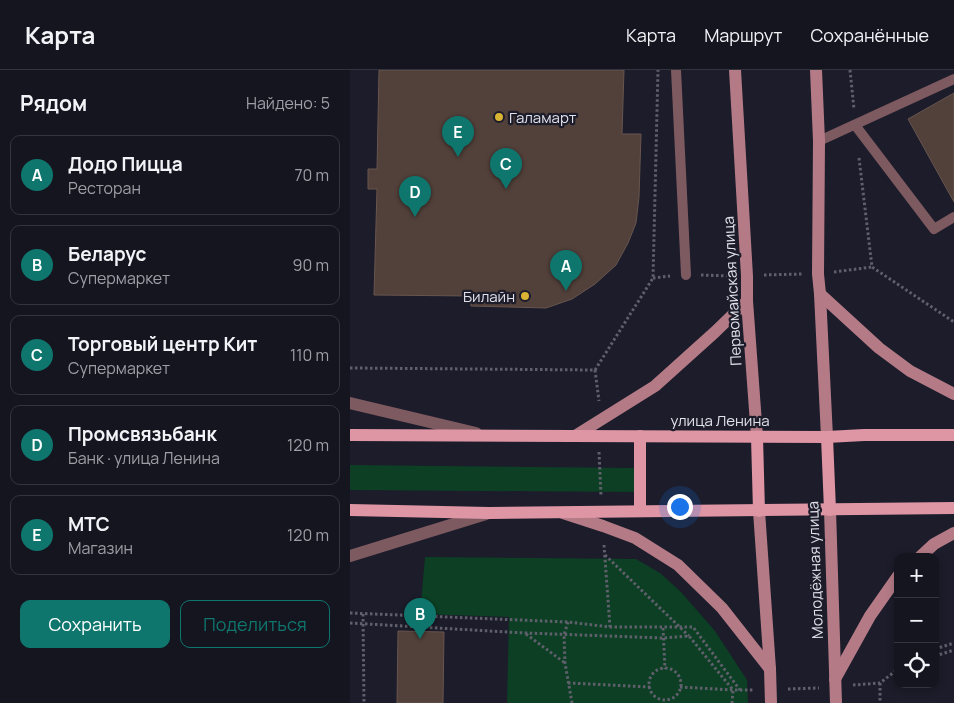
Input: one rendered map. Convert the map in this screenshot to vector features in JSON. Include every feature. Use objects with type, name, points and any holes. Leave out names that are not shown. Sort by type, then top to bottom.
[{"type":"main road","name":"Первомайская улица","points":[[734,70],[757,437],[759,511]]},
{"type":"main road","points":[[816,70],[819,141],[818,274],[827,437]]},
{"type":"main road","points":[[820,294],[880,348],[910,371],[954,394]]},
{"type":"main road","points":[[575,436],[655,386],[716,332],[747,301]]},
{"type":"main road","name":"улица Ленина","points":[[350,435],[827,437],[954,435]]},
{"type":"main road","points":[[640,436],[640,511]]},
{"type":"main road","name":"Молодёжная улица","points":[[827,437],[836,703]]},
{"type":"main road","points":[[350,510],[561,513],[954,508]]},
{"type":"main road","points":[[759,511],[771,703]]},
{"type":"main road","points":[[561,513],[635,538],[678,565],[722,608],[770,669]]},
{"type":"main road","points":[[924,553],[934,544],[954,533]]},
{"type":"main road","points":[[835,683],[870,616],[894,582]]},
{"type":"street","name":"улица Ленина","points":[[350,403],[486,435]]},
{"type":"street","points":[[350,556],[490,513]]},
{"type":"lane","points":[[676,70],[686,275]]},
{"type":"lane","points":[[819,141],[954,78]]},
{"type":"lane","points":[[855,125],[934,229],[954,218]]},
{"type":"path","points":[[350,368],[595,370],[653,278],[658,70]]},
{"type":"path","points":[[850,70],[872,267]]},
{"type":"path","points":[[686,275],[818,274],[872,267],[954,322]]},
{"type":"path","points":[[605,554],[689,636],[733,690],[732,703]]},
{"type":"path","points":[[350,613],[568,622],[610,627],[693,627],[740,690]]},
{"type":"path","points":[[363,614],[364,703]]},
{"type":"path","points":[[568,622],[564,634],[565,663],[572,703]]},
{"type":"path","points":[[350,623],[525,633],[663,638],[689,636]]},
{"type":"path","points":[[663,628],[665,669]]},
{"type":"path","points":[[525,633],[565,663]]},
{"type":"path","points":[[939,648],[954,643]]},
{"type":"path","points":[[939,655],[954,650]]},
{"type":"path","points":[[665,669],[675,672],[681,681],[679,692],[676,696],[665,701],[653,695],[650,691],[649,682],[653,673],[665,669]]},
{"type":"path","points":[[835,683],[880,683],[894,672]]},
{"type":"path","points":[[568,683],[650,686]]},
{"type":"path","points":[[880,683],[880,703]]},
{"type":"path","points":[[680,687],[733,690]]},
{"type":"green space","points":[[350,465],[635,468],[634,492],[350,490]]},
{"type":"green space","points":[[425,557],[636,559],[660,573],[681,592],[715,631],[747,680],[748,703],[507,703],[509,617],[420,614]]},
{"type":"building","points":[[379,70],[624,70],[622,134],[641,134],[639,197],[636,223],[616,265],[595,284],[572,299],[546,308],[471,306],[471,296],[374,295],[377,189],[368,189],[368,169],[377,169]]},
{"type":"building","points":[[954,93],[954,202],[908,119]]},
{"type":"building","points":[[398,631],[444,632],[443,703],[397,703]]},
{"type":"place","name":"Галамарт","points":[[499,117]]},
{"type":"place","name":"МТС","points":[[458,157]]},
{"type":"place","name":"Торговый центр Кит","points":[[506,189]]},
{"type":"place","name":"Промсвязьбанк","points":[[415,217]]},
{"type":"place","name":"Додо Пицца","points":[[566,291]]},
{"type":"place","name":"Билайн","points":[[525,296]]},
{"type":"place","name":"Беларус","points":[[420,639]]}]
